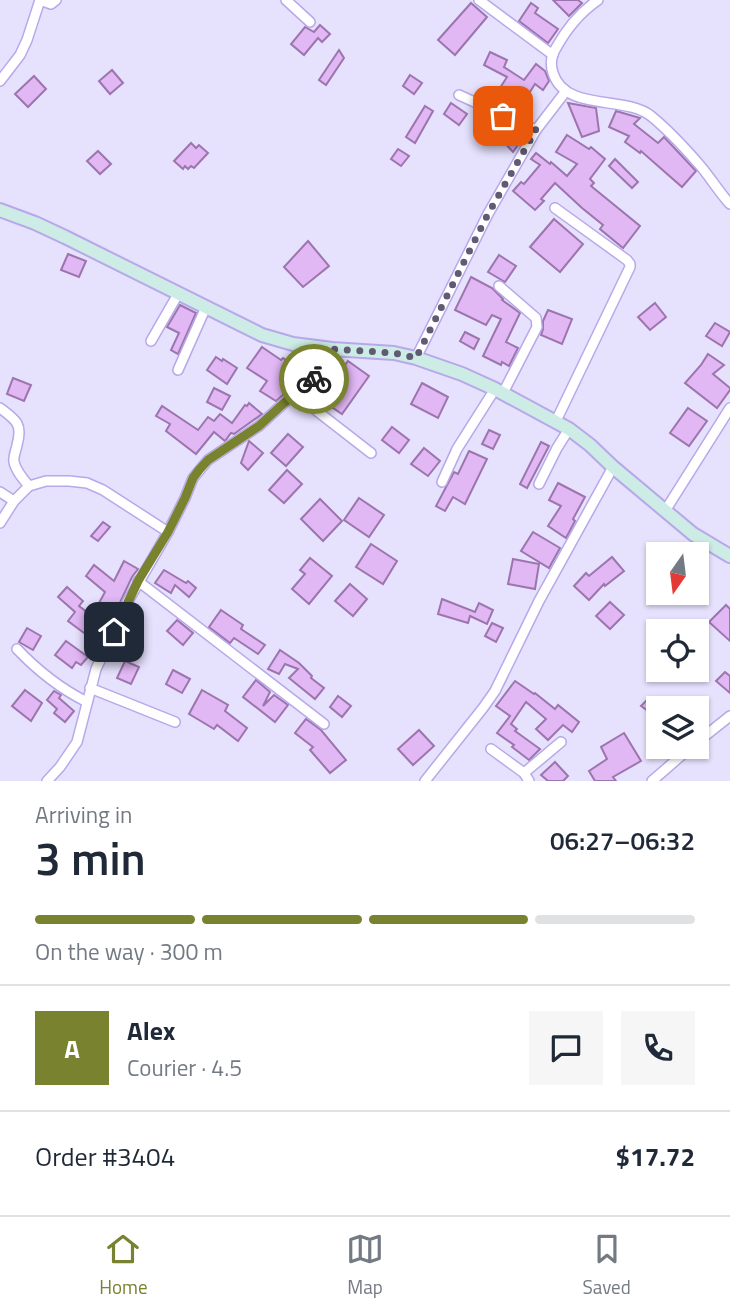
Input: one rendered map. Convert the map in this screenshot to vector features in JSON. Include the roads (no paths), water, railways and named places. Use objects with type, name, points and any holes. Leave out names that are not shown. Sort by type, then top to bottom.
[{"type":"street","points":[[0,81],[20,55],[40,0],[51,4],[56,0]]},
{"type":"street","points":[[286,0],[310,22]]},
{"type":"street","points":[[479,0],[552,55]]},
{"type":"street","points":[[598,0],[584,9],[572,23],[552,55],[551,62],[558,85],[566,91],[603,103],[639,108],[651,116],[697,162],[730,204]]},
{"type":"street","points":[[416,358],[488,214],[536,130],[566,91]]},
{"type":"street","points":[[459,95],[536,130]]},
{"type":"street","points":[[555,208],[630,264],[556,421]]},
{"type":"street","points":[[0,211],[65,237],[262,335],[293,344],[394,353],[416,358],[462,374],[499,391],[569,429],[693,534],[730,556]]},
{"type":"street","points":[[442,482],[457,449],[526,350],[537,327],[536,318],[499,286]]},
{"type":"street","points":[[151,341],[178,294]]},
{"type":"street","points":[[178,370],[206,307]]},
{"type":"street","points":[[47,781],[77,742],[96,669],[138,581],[168,532],[193,478],[208,460],[259,426],[313,380],[332,349]]},
{"type":"street","points":[[295,394],[371,453]]},
{"type":"street","points":[[0,408],[20,427],[14,464],[29,486]]},
{"type":"street","points":[[665,511],[730,408]]},
{"type":"street","points":[[539,484],[569,429]]},
{"type":"street","points":[[425,781],[495,691],[539,601],[613,467]]},
{"type":"street","points":[[0,523],[13,501],[29,486],[46,481],[69,481],[87,483],[103,490],[168,532]]},
{"type":"street","points":[[0,492],[13,501]]},
{"type":"street","points":[[138,581],[324,724]]},
{"type":"street","points":[[17,649],[36,670],[87,702]]},
{"type":"street","points":[[90,688],[175,722]]},
{"type":"street","points":[[709,733],[730,716]]},
{"type":"street","points":[[491,749],[526,777],[561,743]]},
{"type":"street","points":[[655,780],[678,759]]}]
